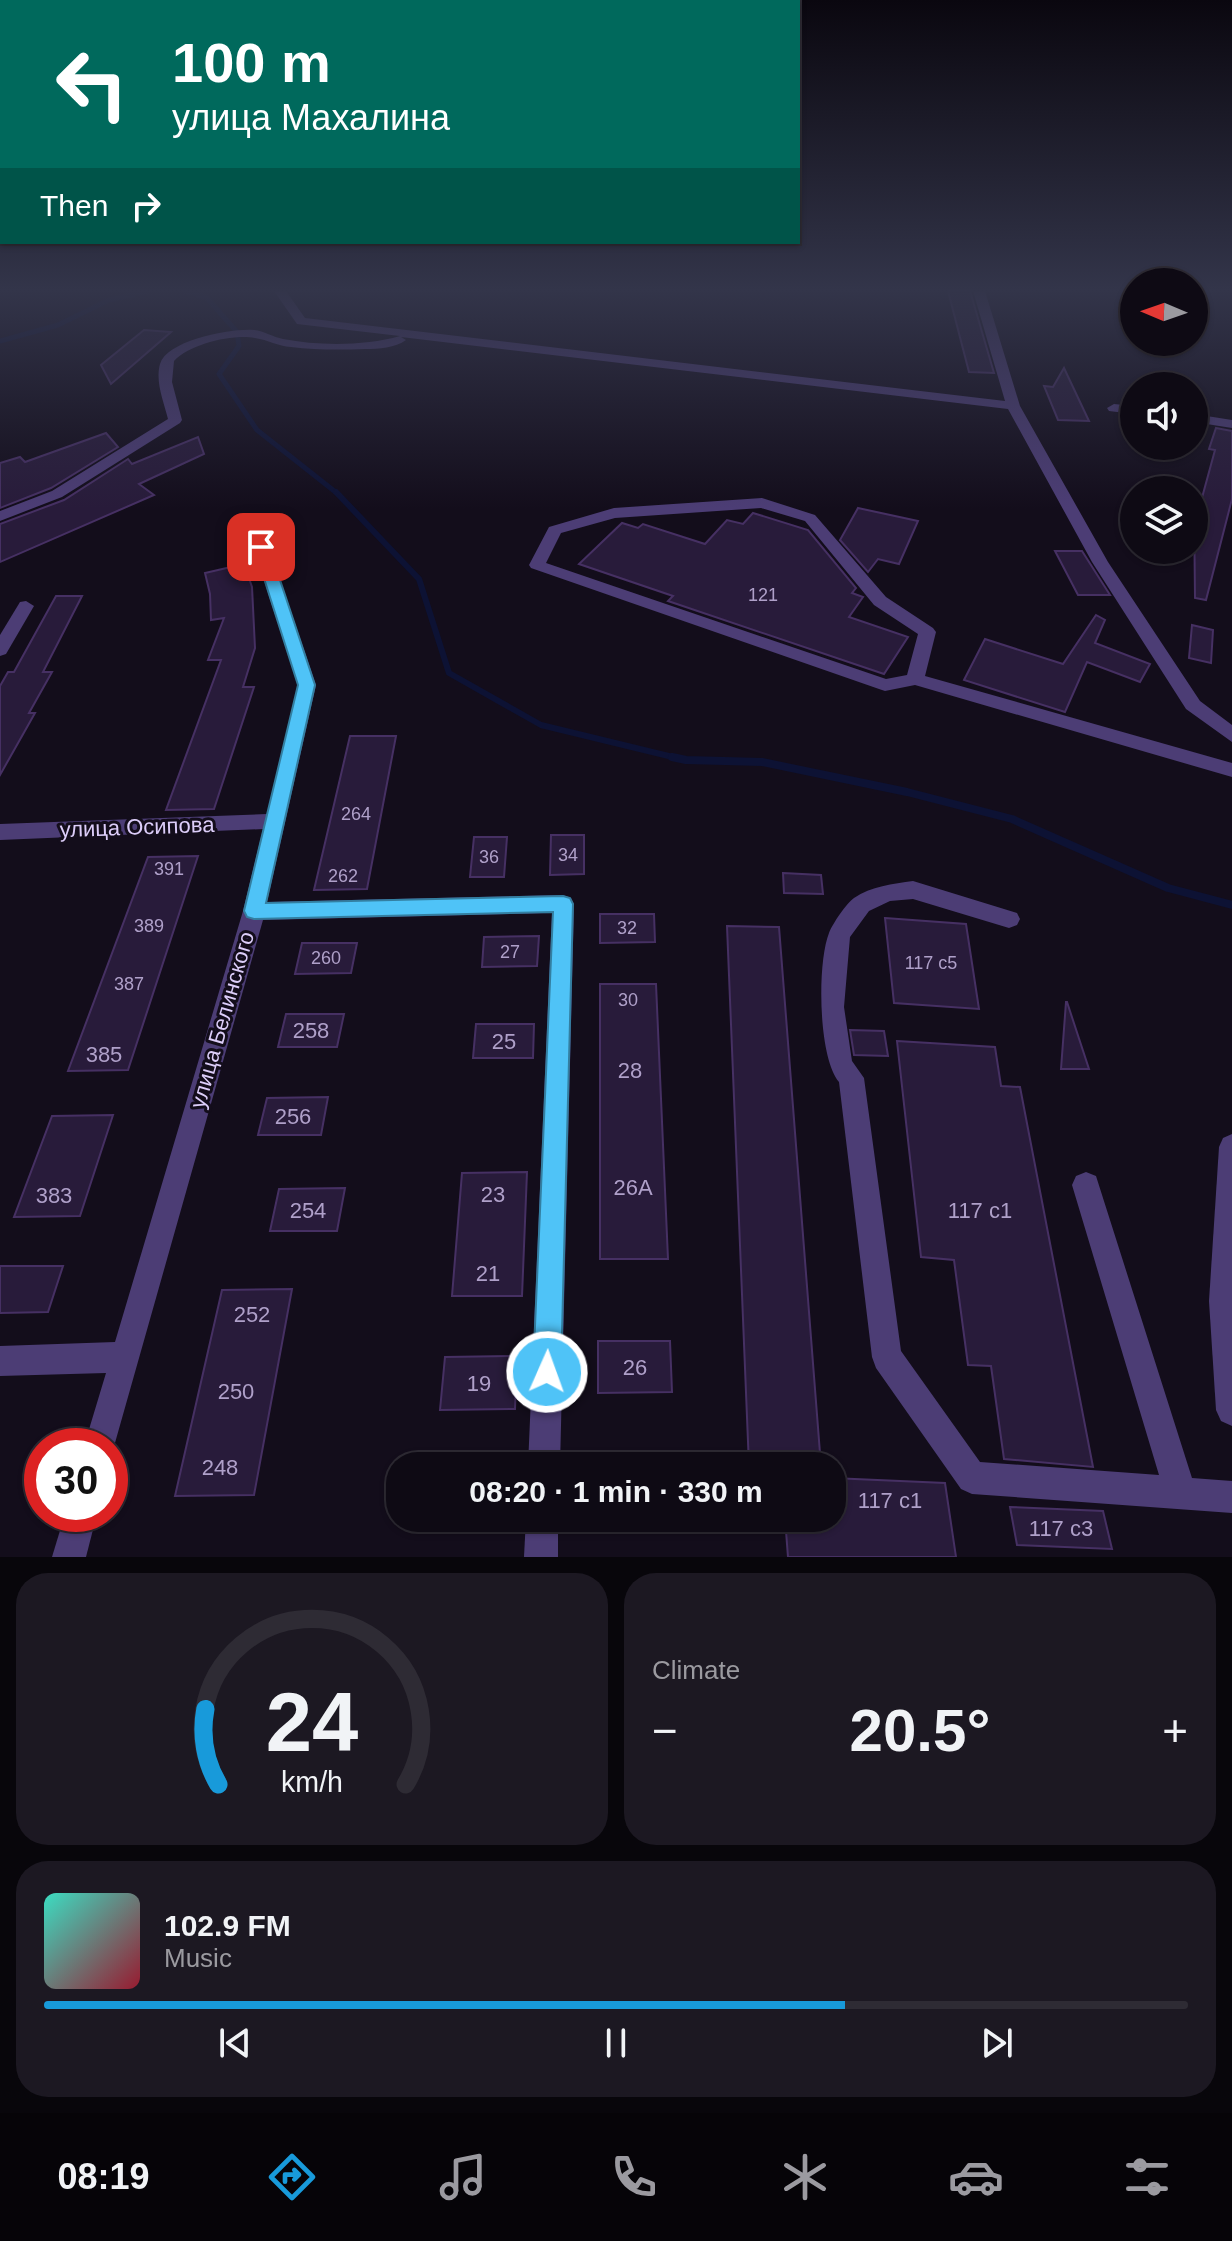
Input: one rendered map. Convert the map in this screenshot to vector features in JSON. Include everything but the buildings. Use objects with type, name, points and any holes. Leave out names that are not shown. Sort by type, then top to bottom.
[{"type":"street","points":[[0,516],[57,494],[175,420],[165,376],[167,364]]},
{"type":"street","points":[[658,364],[1013,406]]},
{"type":"street","points":[[1000,364],[1013,406],[1100,562],[1193,705],[1232,735]]},
{"type":"street","points":[[1114,408],[1120,409]]},
{"type":"street","points":[[1208,420],[1232,424]]},
{"type":"street","points":[[915,679],[927,632],[880,601],[810,518],[762,503],[614,513],[555,530],[537,565],[885,685],[915,679],[1232,770]]},
{"type":"street","name":"улица Белинского","points":[[105,1428],[254,911],[307,685],[261,547]]},
{"type":"street","points":[[0,650],[26,606]]},
{"type":"street","name":"улица Осипова","points":[[0,832],[273,821]]},
{"type":"street","points":[[1009,919],[913,890],[887,893],[861,905],[839,935],[832,1007],[840,1065],[851,1078],[887,1357],[972,1478],[1232,1497]]},
{"type":"street","points":[[254,911],[563,904],[544,1452]]},
{"type":"street","points":[[1232,1147],[1224,1301],[1232,1410]]},
{"type":"street","points":[[1086,1185],[1181,1493]]},
{"type":"street","points":[[0,1361],[125,1357]]},
{"type":"street","points":[[69,1557],[76,1532]]},
{"type":"street","points":[[541,1557],[542,1532]]},
{"type":"waterway","points":[[226,364],[219,374],[257,430],[338,494]]},
{"type":"waterway","points":[[338,494],[419,579],[449,673],[541,725],[678,758]]},
{"type":"waterway","points":[[672,757],[678,758]]},
{"type":"waterway","points":[[678,758],[762,762],[907,792],[1012,819],[1168,888],[1232,905]]},
{"type":"route","points":[[261,547],[307,685],[254,911],[563,904],[547,1372]]}]
